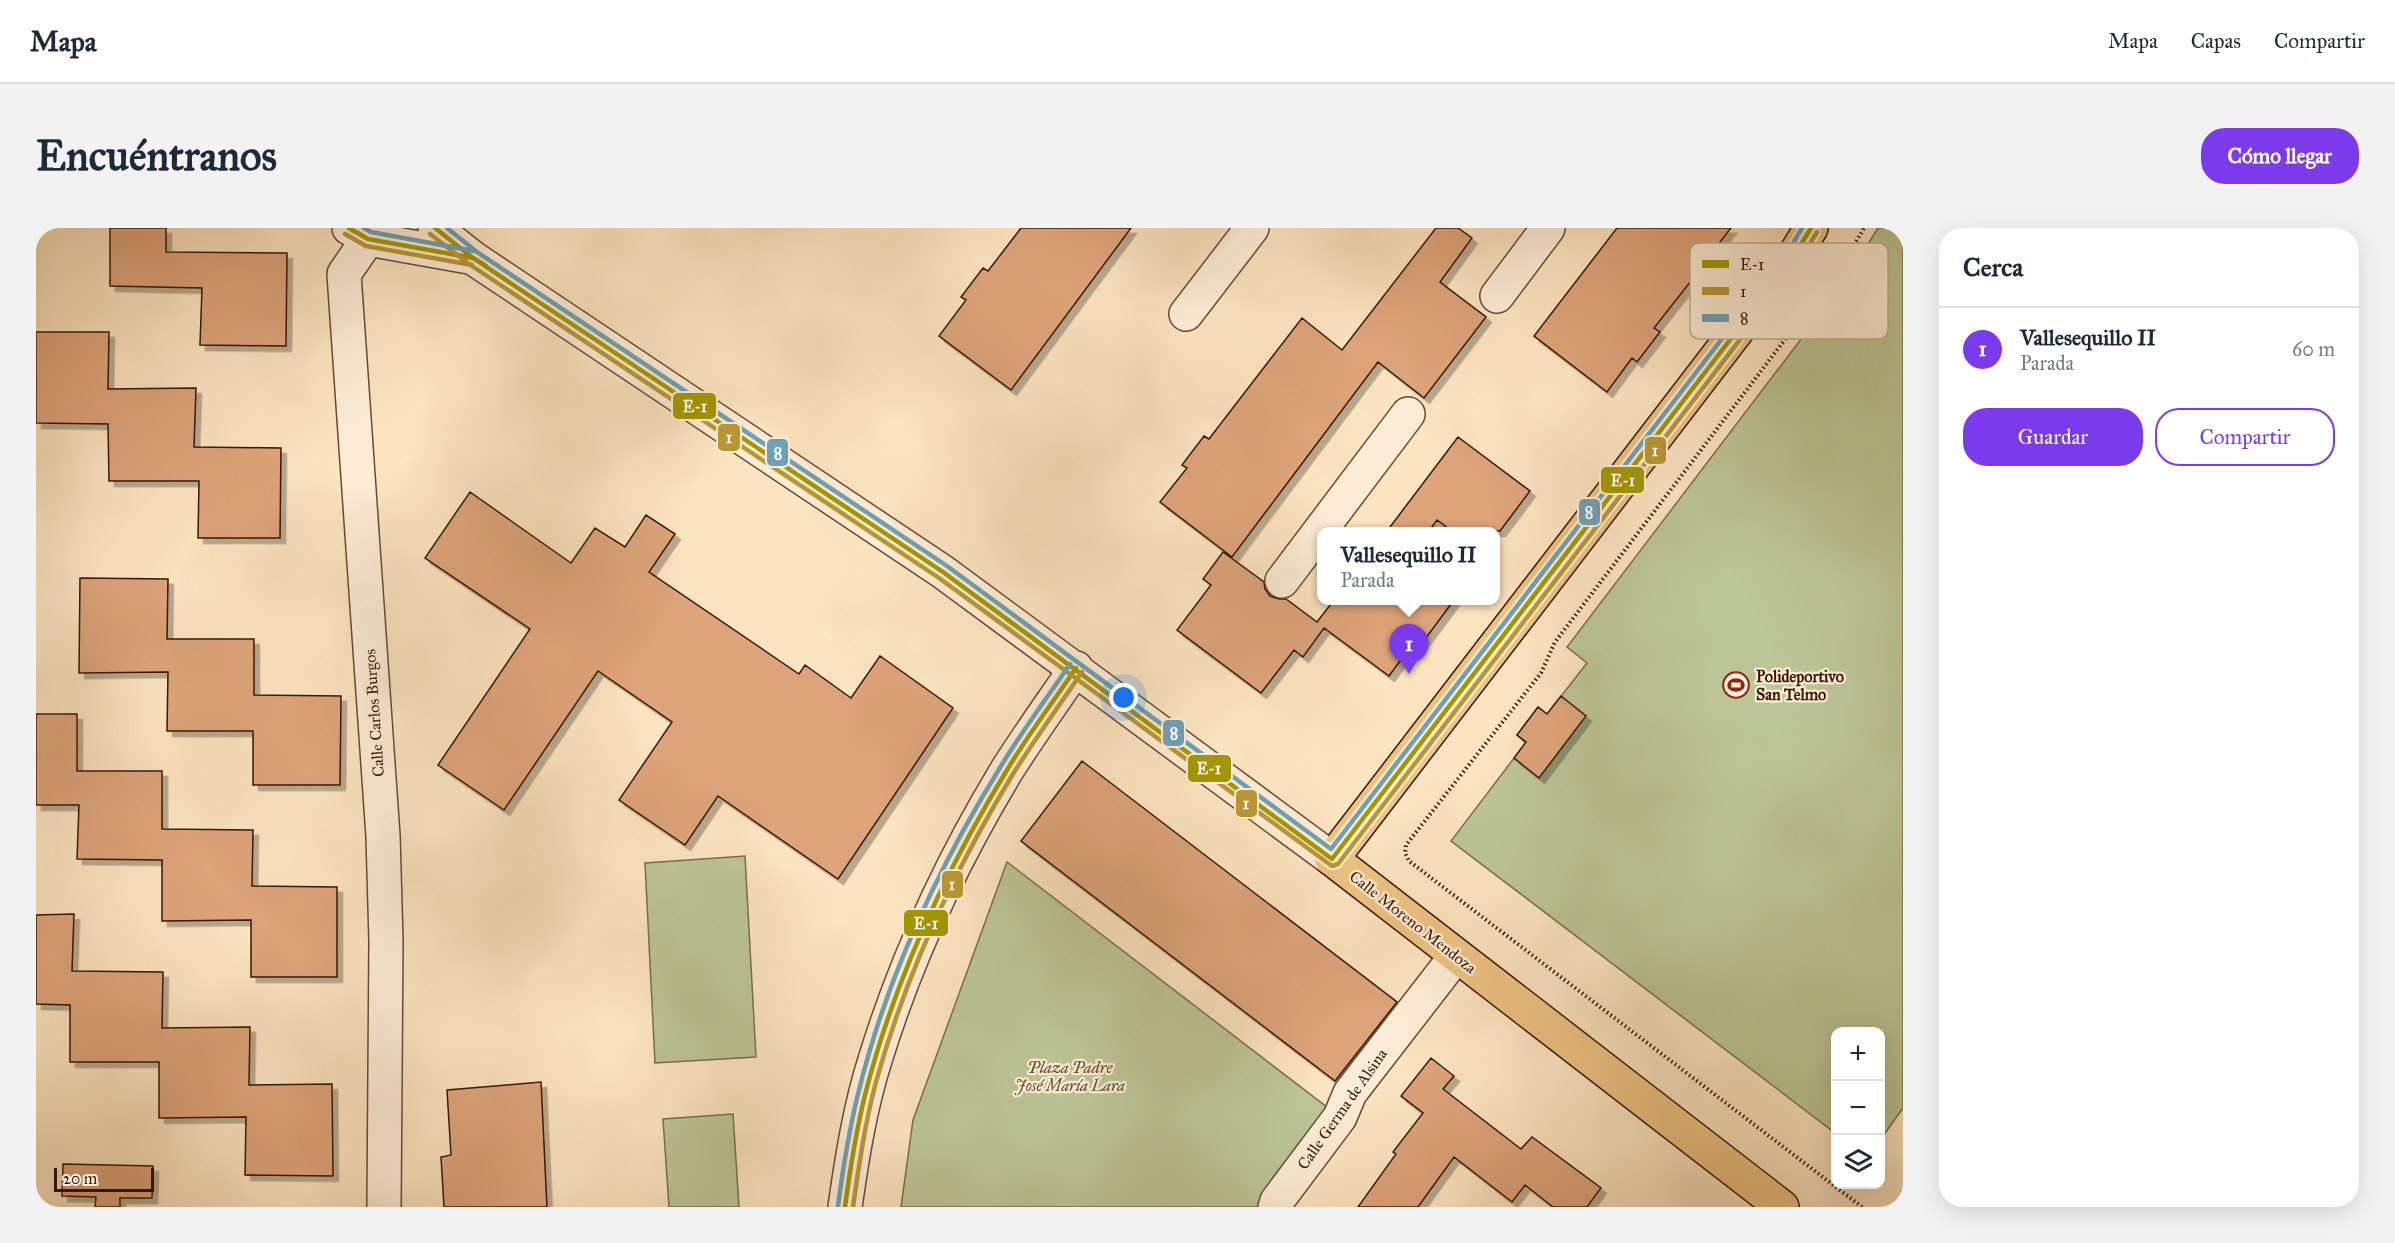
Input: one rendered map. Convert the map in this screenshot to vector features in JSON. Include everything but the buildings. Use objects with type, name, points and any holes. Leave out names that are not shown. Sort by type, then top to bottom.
[{"type":"main road","points":[[1802,243],[1811,228]]},
{"type":"main road","points":[[1332,859],[1731,339]]},
{"type":"main road","name":"Calle Moreno Mendoza","points":[[1332,859],[1782,1207]]},
{"type":"street","name":"Calle Moreno Mendoza","points":[[435,228],[474,258],[943,572],[1332,859]]},
{"type":"street","points":[[1186,314],[1252,228]]},
{"type":"street","points":[[1497,296],[1548,228]]},
{"type":"street","name":"Calle Moreno Mendoza","points":[[362,232],[474,258]]},
{"type":"street","name":"Calle Carlos Burgos","points":[[362,232],[344,274],[383,836],[386,965],[384,1207]]},
{"type":"street","points":[[1323,527],[1408,414]]},
{"type":"street","points":[[1282,581],[1317,535]]},
{"type":"street","points":[[845,1207],[857,1130],[874,1061],[897,994],[923,931],[1008,770],[1076,668]]},
{"type":"street","name":"Calle Germa de Alsina","points":[[1275,1207],[1277,1201],[1340,1117],[1350,1093],[1456,956]]},
{"type":"path","points":[[1855,243],[1864,228]]},
{"type":"path","points":[[1786,339],[1555,642],[1541,673],[1406,845],[1405,853],[1409,861],[1862,1207]]},
{"type":"green space","name":"Polideportivo San Telmo","points":[[1878,228],[1903,228],[1903,1108],[1885,1133],[1885,1027],[1831,1027],[1831,1130],[1451,841],[1521,749],[1532,747],[1517,735],[1538,707],[1553,719],[1558,714],[1551,709],[1587,663],[1567,647],[1801,339],[1888,339],[1888,243],[1869,243]]},
{"type":"green space","points":[[745,856],[756,1057],[655,1063],[645,863]]},
{"type":"green space","name":"Plaza Padre José María Lara","points":[[1007,862],[1336,1114],[1269,1207],[901,1207],[913,1120]]},
{"type":"green space","points":[[733,1114],[739,1207],[669,1207],[663,1119]]},
{"type":"transit line","name":"E-1","points":[[349,228],[368,239],[473,258],[486,266]]},
{"type":"transit line","name":"8","points":[[364,228],[371,232],[474,251]]},
{"type":"transit line","name":"E-1","points":[[435,228],[473,258],[943,572],[1332,859],[1731,339]]},
{"type":"transit line","name":"8","points":[[447,228],[477,252],[947,566],[1331,849],[1722,339]]},
{"type":"transit line","name":"8","points":[[1793,243],[1802,228]]},
{"type":"transit line","name":"E-1","points":[[1802,243],[1811,228]]},
{"type":"transit line","name":"1","points":[[1810,243],[1817,232]]},
{"type":"transit line","name":"1","points":[[345,234],[366,246],[472,265]]},
{"type":"transit line","name":"1","points":[[430,234],[469,264],[939,578],[1332,866],[1338,864],[1740,339]]},
{"type":"transit line","name":"8","points":[[838,1206],[858,1094],[883,1008],[899,966],[936,883],[978,804],[1017,740],[1070,664]]},
{"type":"transit line","name":"E-1","points":[[845,1207],[859,1123],[877,1052],[924,927],[963,847],[1007,770],[1076,668]]},
{"type":"transit line","name":"1","points":[[853,1207],[865,1128],[876,1082],[917,962],[952,885],[992,810],[1021,761],[1082,672]]},
{"type":"place","name":"Vallesequillo II","points":[[1409,674]]},
{"type":"place","name":"Polideportivo San Telmo","points":[[1736,685]]}]
